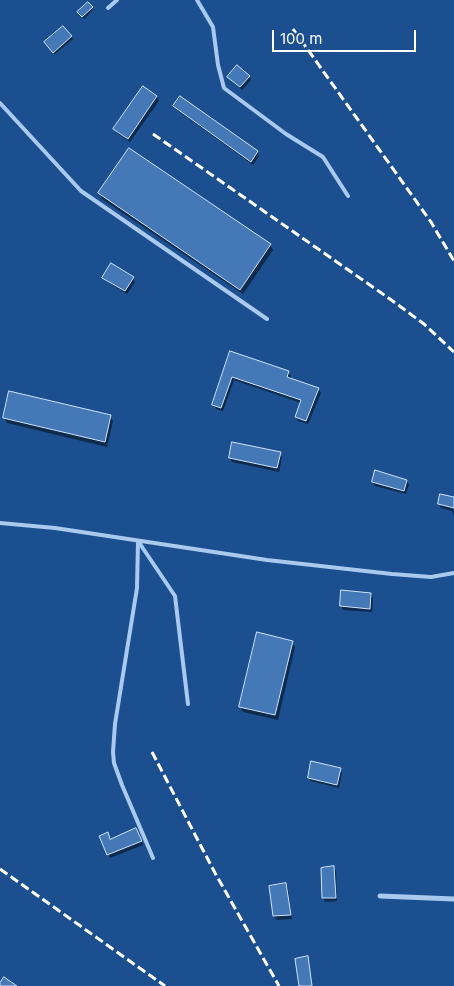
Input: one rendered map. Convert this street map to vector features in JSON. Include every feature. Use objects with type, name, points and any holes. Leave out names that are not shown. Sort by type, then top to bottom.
[{"type":"street","points":[[380,896],[454,900]]},
{"type":"lane","points":[[108,8],[117,0]]},
{"type":"lane","points":[[197,0],[213,27],[218,65],[224,88],[286,134],[323,157],[348,196]]},
{"type":"lane","points":[[0,103],[81,191],[267,319]]},
{"type":"lane","points":[[0,523],[55,528],[267,560],[392,574],[431,578],[454,573]]},
{"type":"lane","points":[[138,541],[176,596],[188,704]]},
{"type":"lane","points":[[138,541],[137,588],[114,724],[113,752],[114,764],[153,858]]},
{"type":"building","points":[[88,2],[93,7],[82,17],[77,12]]},
{"type":"building","points":[[63,26],[72,36],[53,53],[44,42]]},
{"type":"building","points":[[237,65],[250,76],[240,87],[227,77]]},
{"type":"building","points":[[143,86],[157,96],[128,139],[113,129]]},
{"type":"building","points":[[180,96],[258,151],[251,162],[173,106]]},
{"type":"building","points":[[129,148],[271,244],[240,290],[98,193]]},
{"type":"building","points":[[111,263],[134,277],[125,291],[102,278]]},
{"type":"building","points":[[230,351],[289,371],[287,377],[319,388],[306,421],[295,417],[301,400],[232,377],[221,408],[212,405]]},
{"type":"building","points":[[9,391],[111,415],[105,442],[3,418]]},
{"type":"building","points":[[232,442],[281,452],[277,468],[229,458]]},
{"type":"building","points":[[375,470],[407,480],[404,491],[372,482]]},
{"type":"building","points":[[440,494],[454,497],[454,508],[438,504]]},
{"type":"building","points":[[341,590],[371,593],[370,609],[340,606]]},
{"type":"building","points":[[257,632],[293,641],[275,715],[239,707]]},
{"type":"building","points":[[311,761],[341,768],[337,785],[308,778]]},
{"type":"building","points":[[136,828],[142,841],[107,855],[99,836],[108,832],[110,839]]},
{"type":"building","points":[[334,866],[336,898],[322,898],[321,868]]},
{"type":"building","points":[[286,883],[291,915],[273,916],[269,886]]},
{"type":"building","points":[[308,956],[312,986],[299,986],[295,959]]},
{"type":"building","points":[[4,977],[17,986],[0,986]]},
{"type":"railway","points":[[293,29],[431,222],[454,261]]},
{"type":"railway","points":[[153,134],[390,299],[424,324],[454,352]]},
{"type":"railway","points":[[152,752],[215,873],[279,986]]},
{"type":"railway","points":[[0,869],[165,986]]}]
